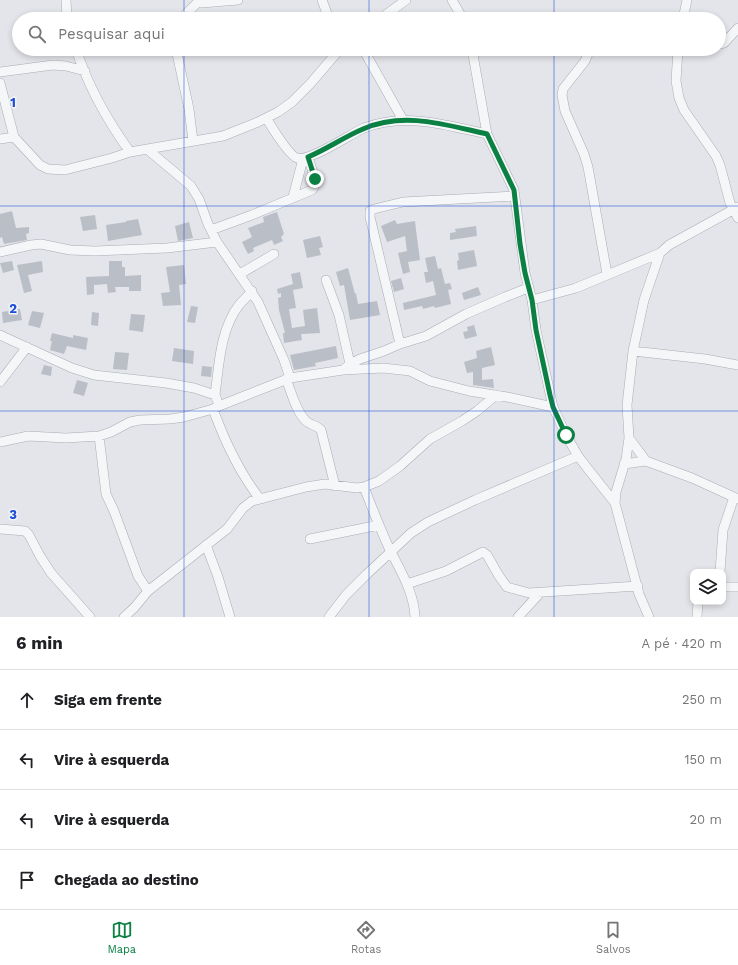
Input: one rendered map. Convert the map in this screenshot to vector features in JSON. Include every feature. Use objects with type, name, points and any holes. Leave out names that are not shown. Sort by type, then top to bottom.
[{"type":"street","points":[[66,0],[67,12]]},
{"type":"street","points":[[188,12],[199,0],[202,3],[208,4],[238,0]]},
{"type":"street","points":[[322,0],[326,12]]},
{"type":"street","points":[[390,12],[406,0]]},
{"type":"street","points":[[452,0],[459,12]]},
{"type":"street","points":[[684,12],[687,0]]},
{"type":"street","points":[[726,41],[738,28]]},
{"type":"street","points":[[79,56],[101,108],[130,152]]},
{"type":"street","points":[[178,56],[189,109],[193,141]]},
{"type":"street","points":[[0,83],[6,100],[10,124],[14,136],[40,164],[48,169],[65,170],[130,152],[223,136],[258,122],[278,112],[292,102],[334,56]]},
{"type":"street","points":[[367,56],[403,120]]},
{"type":"street","points":[[473,56],[487,134],[506,171],[515,196],[520,244],[528,288],[532,300],[536,330],[553,407],[578,456],[615,503]]},
{"type":"street","points":[[587,56],[585,61],[563,89],[562,95],[565,111],[584,154],[588,167],[607,274]]},
{"type":"street","points":[[678,56],[676,81],[678,98],[684,110],[716,156],[720,165],[730,203],[736,208],[738,218]]},
{"type":"street","points":[[0,72],[53,65],[66,66],[84,71]]},
{"type":"street","points":[[266,118],[283,144],[298,159],[306,158],[363,128],[383,122],[403,120],[427,121],[487,134]]},
{"type":"street","points":[[0,139],[14,136]]},
{"type":"street","points":[[147,149],[191,186],[199,199],[208,224],[217,242],[252,291],[284,360],[288,378],[300,413],[306,421],[317,426],[321,430],[335,486]]},
{"type":"street","points":[[293,197],[306,158]]},
{"type":"street","points":[[211,230],[312,190],[315,179],[306,158]]},
{"type":"street","points":[[400,344],[370,217],[370,211],[403,202],[515,196]]},
{"type":"street","points":[[532,300],[576,288],[660,253],[669,245],[736,208]]},
{"type":"street","points":[[0,252],[42,244],[70,250],[96,251],[167,248],[217,242]]},
{"type":"street","points":[[649,617],[638,586],[615,503],[616,492],[624,464],[629,438],[627,405],[633,351],[644,300],[660,253]]},
{"type":"street","points":[[240,274],[274,254]]},
{"type":"street","points":[[326,280],[339,316],[346,367]]},
{"type":"street","points":[[346,367],[360,359],[426,336],[466,314],[528,288]]},
{"type":"street","points":[[252,291],[239,305],[232,316],[223,338],[215,395],[222,435],[247,483],[260,499]]},
{"type":"street","points":[[0,335],[72,368],[94,375],[166,383],[194,388],[215,395]]},
{"type":"street","points":[[0,382],[27,347]]},
{"type":"street","points":[[633,351],[705,359],[738,365]]},
{"type":"street","points":[[360,359],[363,369]]},
{"type":"street","points":[[0,442],[28,436],[66,438],[99,436],[111,432],[130,422],[184,417],[216,407],[288,378],[346,367],[363,369],[383,368],[410,371],[430,381],[480,393],[553,407]]},
{"type":"street","points":[[124,617],[134,608],[148,591],[227,529],[243,508],[252,501],[306,487],[325,484],[357,488],[379,481],[400,466],[430,439],[477,411],[496,395]]},
{"type":"street","points":[[99,436],[106,494],[114,511],[138,576],[148,591]]},
{"type":"street","points":[[629,438],[646,461]]},
{"type":"street","points":[[329,617],[346,595],[390,551],[411,533],[428,522],[578,456]]},
{"type":"street","points":[[624,464],[646,461],[692,478],[736,498],[723,530],[720,569]]},
{"type":"street","points":[[364,487],[390,551],[408,584],[414,606],[415,617]]},
{"type":"street","points":[[310,539],[379,525]]},
{"type":"street","points":[[0,530],[25,531],[29,535],[51,573],[90,617]]},
{"type":"street","points":[[206,545],[218,577],[230,617]]},
{"type":"street","points":[[408,584],[446,571],[483,552],[487,554],[498,576],[507,587],[529,593],[638,586]]},
{"type":"street","points":[[726,587],[738,587]]},
{"type":"street","points":[[518,617],[540,593]]},
{"type":"street","points":[[697,617],[698,605]]},
{"type":"building","points":[[12,211],[16,228],[29,227],[29,233],[26,234],[27,240],[4,244],[2,237],[0,238],[0,214]]},
{"type":"building","points":[[277,212],[284,234],[281,237],[283,241],[274,245],[272,240],[253,248],[254,251],[248,254],[242,242],[252,237],[248,228],[264,222],[263,217]]},
{"type":"building","points":[[95,215],[97,229],[83,231],[80,217]]},
{"type":"building","points":[[138,219],[142,235],[108,241],[106,225]]},
{"type":"building","points":[[395,220],[397,224],[415,221],[420,260],[408,262],[410,272],[403,274],[398,253],[407,251],[405,236],[387,242],[381,226]]},
{"type":"building","points":[[189,222],[193,238],[178,241],[175,226]]},
{"type":"building","points":[[476,226],[477,236],[450,240],[450,233],[456,232],[455,229]]},
{"type":"building","points":[[320,236],[323,247],[319,248],[321,255],[307,258],[303,240]]},
{"type":"building","points":[[474,250],[477,266],[458,270],[458,253]]},
{"type":"building","points":[[435,256],[438,269],[441,268],[445,284],[450,283],[452,289],[448,290],[451,304],[435,308],[434,306],[423,309],[422,306],[404,310],[403,303],[436,295],[433,281],[426,283],[424,272],[428,272],[425,258]]},
{"type":"building","points":[[12,261],[14,270],[3,273],[0,263]]},
{"type":"building","points":[[42,261],[43,272],[28,275],[32,291],[24,293],[17,265]]},
{"type":"building","points":[[109,261],[122,261],[122,267],[125,267],[125,276],[141,275],[141,291],[129,291],[129,287],[115,287],[116,292],[108,293],[107,284],[94,285],[94,294],[87,295],[86,277],[109,276]]},
{"type":"building","points":[[184,265],[186,284],[179,285],[181,305],[163,306],[161,293],[170,292],[166,267]]},
{"type":"building","points":[[348,268],[358,304],[377,301],[380,315],[350,320],[344,285],[340,286],[336,272]]},
{"type":"building","points":[[300,272],[303,288],[293,290],[296,308],[289,309],[292,328],[305,326],[303,310],[317,308],[320,333],[301,334],[302,340],[284,343],[283,333],[285,333],[279,310],[278,298],[281,297],[281,293],[278,294],[277,289],[293,284],[291,274]]},
{"type":"building","points":[[401,278],[404,289],[394,292],[391,281]]},
{"type":"building","points":[[478,287],[481,295],[464,300],[462,293]]},
{"type":"building","points":[[191,306],[198,307],[195,323],[187,322]]},
{"type":"building","points":[[20,309],[22,320],[3,323],[2,312]]},
{"type":"building","points":[[32,311],[44,313],[40,328],[28,325]]},
{"type":"building","points":[[92,312],[99,313],[98,326],[91,325]]},
{"type":"building","points":[[131,314],[145,315],[143,332],[129,330]]},
{"type":"building","points":[[474,325],[477,336],[465,339],[463,332],[468,331],[467,327]]},
{"type":"building","points":[[52,333],[73,338],[73,335],[88,338],[86,350],[67,346],[64,354],[50,350]]},
{"type":"building","points":[[336,346],[338,358],[315,363],[316,366],[294,370],[290,355]]},
{"type":"building","points":[[491,347],[495,365],[482,368],[482,380],[493,379],[494,388],[473,385],[473,372],[467,373],[464,362],[477,358],[476,351]]},
{"type":"building","points":[[174,348],[194,351],[193,364],[172,361]]},
{"type":"building","points":[[115,352],[129,353],[127,370],[113,369]]},
{"type":"building","points":[[44,365],[52,367],[51,376],[41,374]]},
{"type":"building","points":[[202,366],[212,367],[211,377],[201,376]]},
{"type":"building","points":[[77,380],[88,383],[84,396],[73,393]]},
{"type":"route","points":[[315,179],[308,157],[326,149],[363,128],[383,122],[403,120],[427,121],[487,134],[514,190],[520,244],[528,288],[532,300],[536,330],[553,407],[566,435]]}]
